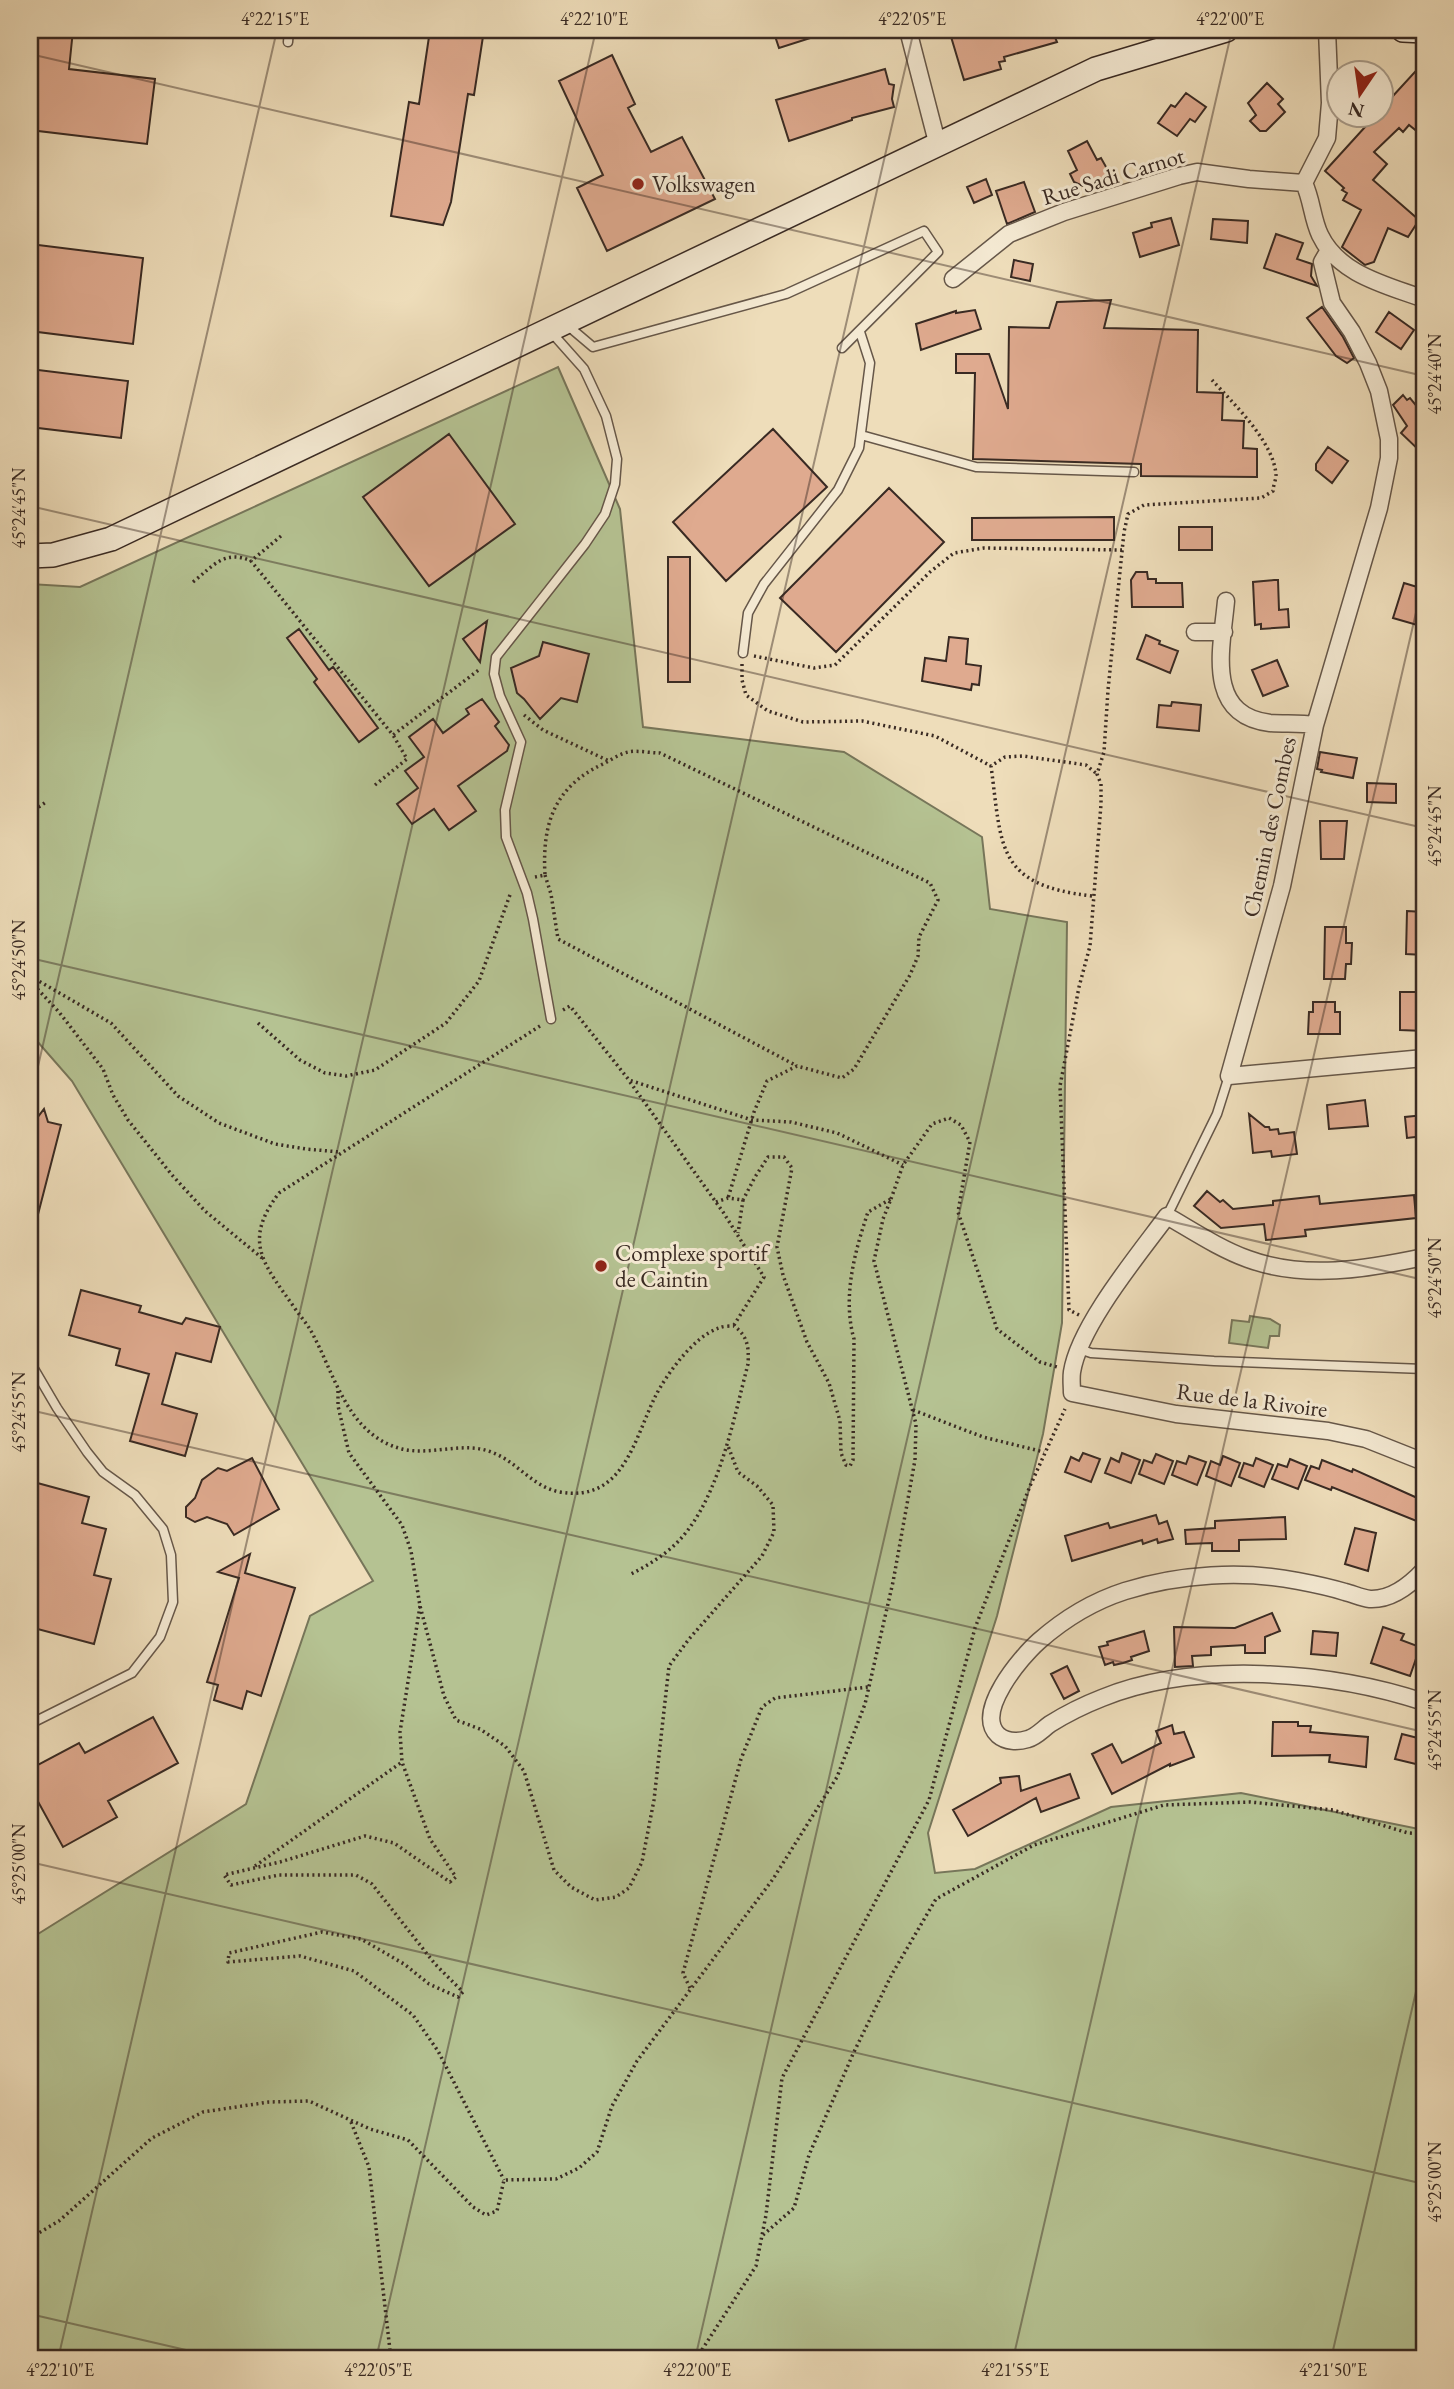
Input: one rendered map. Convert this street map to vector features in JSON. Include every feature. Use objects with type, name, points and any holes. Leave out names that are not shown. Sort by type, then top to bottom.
[{"type":"main road","points":[[30,556],[53,555],[111,540],[1096,69],[1226,30]]},
{"type":"main road","points":[[1403,30],[1424,31]]},
{"type":"street","points":[[908,30],[938,146]]},
{"type":"street","points":[[1327,30],[1327,138],[1304,183],[1320,236],[1343,265],[1424,299]]},
{"type":"street","name":"Rue Sadi Carnot","points":[[953,279],[1009,234],[1064,212],[1179,176],[1197,172],[1304,183]]},
{"type":"street","name":"Chemin des Combes","points":[[1229,1076],[1282,886],[1314,724],[1379,508],[1389,458],[1389,439],[1379,391],[1352,331],[1332,303],[1322,261],[1329,250]]},
{"type":"street","points":[[1226,601],[1222,686],[1228,699],[1254,719],[1270,723],[1314,724]]},
{"type":"street","points":[[1195,632],[1224,632]]},
{"type":"street","points":[[1229,1076],[1424,1058]]},
{"type":"street","points":[[1167,1216],[1248,1259],[1282,1269],[1330,1271],[1379,1266],[1424,1257]]},
{"type":"street","name":"Chemin des Combes","points":[[1072,1393],[1072,1372],[1079,1349],[1093,1322],[1126,1270],[1167,1216]]},
{"type":"street","name":"Rue de la Rivoire","points":[[1072,1393],[1176,1415],[1328,1431],[1366,1439],[1424,1462]]},
{"type":"street","points":[[1424,1570],[1404,1588],[1389,1596],[1370,1599],[1295,1580],[1248,1575],[1163,1582],[1126,1591],[1096,1602],[1066,1620],[1038,1642],[1012,1671],[996,1699],[991,1716],[994,1731],[1003,1739],[1031,1739],[1067,1714],[1132,1688],[1167,1681],[1254,1674],[1339,1680],[1390,1691],[1424,1702]]},
{"type":"lane","points":[[288,42],[289,30]]},
{"type":"lane","points":[[557,327],[593,347],[786,293],[924,231],[938,251],[842,348]]},
{"type":"lane","points":[[551,1019],[540,949],[522,881],[506,837],[505,810],[521,742],[500,696],[494,674],[496,657],[606,514],[615,484],[617,459],[606,416],[584,369],[557,327]]},
{"type":"lane","points":[[743,653],[748,613],[759,594],[838,491],[859,448],[870,363],[860,332]]},
{"type":"lane","points":[[860,435],[976,467],[1134,472]]},
{"type":"lane","name":"Chemin des Combes","points":[[1167,1216],[1217,1114],[1229,1076]]},
{"type":"lane","points":[[1079,1349],[1091,1353],[1214,1361],[1424,1369]]},
{"type":"lane","points":[[30,1362],[87,1452],[103,1472],[135,1495],[163,1529],[171,1555],[173,1602],[160,1637],[132,1673],[30,1724]]},
{"type":"path","points":[[1097,774],[1104,752],[1122,550],[1128,513],[1144,505],[1261,498],[1273,491],[1276,475],[1270,455],[1253,425],[1212,380]]},
{"type":"path","points":[[251,561],[281,536]]},
{"type":"path","points":[[991,766],[935,736],[862,721],[803,722],[768,711],[746,695],[742,680],[743,653],[814,668],[835,665],[930,572],[954,554],[984,548],[1122,550]]},
{"type":"path","points":[[193,582],[227,557],[239,555],[251,561],[393,735],[407,759],[375,785]]},
{"type":"path","points":[[393,735],[496,657]]},
{"type":"path","points":[[500,696],[543,730],[609,761]]},
{"type":"path","points":[[628,752],[660,754],[930,883],[938,900],[919,937],[918,956],[910,975],[854,1069],[842,1078],[797,1066],[558,939],[545,875],[543,847],[551,813],[568,787],[592,769],[628,752]]},
{"type":"path","points":[[991,766],[1005,757],[1023,756],[1086,765],[1097,774],[1101,784],[1090,946],[1079,987],[1060,1086],[1069,1310],[1093,1322]]},
{"type":"path","points":[[991,766],[998,830],[1006,853],[1027,879],[1062,892],[1093,896]]},
{"type":"path","points":[[30,808],[33,811],[46,802]]},
{"type":"path","points":[[258,1023],[300,1060],[325,1073],[346,1076],[375,1070],[446,1023],[479,981],[512,892],[522,881],[545,875]]},
{"type":"path","points":[[30,979],[111,1023],[178,1096],[219,1123],[275,1144],[342,1152]]},
{"type":"path","points":[[30,979],[103,1069],[113,1095],[128,1120],[172,1175],[205,1211],[262,1258],[311,1332],[338,1390],[363,1427],[380,1440],[402,1449],[426,1451],[469,1448],[491,1452],[511,1463],[535,1482],[559,1492],[580,1492],[600,1487],[617,1474],[632,1453],[656,1395],[676,1364],[696,1343],[718,1328],[734,1326],[743,1332],[749,1348],[748,1364],[723,1461],[695,1520],[671,1548],[629,1575]]},
{"type":"path","points":[[262,1258],[258,1243],[259,1230],[265,1211],[279,1193],[570,1006],[629,1080],[723,1212],[764,1277],[734,1326]]},
{"type":"path","points":[[727,1198],[767,1082],[797,1066]]},
{"type":"path","points":[[629,1080],[752,1120],[791,1122],[837,1133],[903,1165]]},
{"type":"path","points":[[504,2180],[556,2179],[579,2168],[597,2152],[611,2106],[637,2061],[773,1879],[837,1777],[869,1687],[893,1582],[915,1461],[916,1424],[874,1261],[883,1219],[903,1165],[932,1124],[949,1118],[961,1125],[970,1142],[958,1212],[997,1329],[1040,1362],[1072,1372]]},
{"type":"path","points":[[737,1235],[743,1200],[755,1177],[768,1157],[784,1157],[792,1168],[777,1247],[783,1275],[807,1342],[829,1383],[840,1421],[841,1453],[846,1465],[850,1466],[853,1460],[854,1339],[849,1322],[848,1300],[858,1241],[869,1212],[891,1199]]},
{"type":"path","points":[[716,1202],[727,1198],[743,1200]]},
{"type":"path","points":[[338,1390],[341,1429],[349,1453],[402,1525],[411,1551],[420,1606],[444,1696],[456,1720],[480,1729],[505,1746],[524,1771],[554,1870],[570,1887],[595,1899],[616,1897],[629,1888],[642,1863],[654,1800],[669,1666],[689,1639],[762,1556],[775,1532],[773,1505],[757,1486],[738,1472],[727,1444]]},
{"type":"path","points":[[696,2359],[756,2266],[782,2078],[929,1800],[975,1629],[1044,1452],[1072,1393]]},
{"type":"path","points":[[913,1410],[983,1437],[1044,1452]]},
{"type":"path","points":[[30,2238],[60,2221],[152,2138],[203,2112],[269,2102],[309,2101],[370,2129],[408,2140],[464,2198],[486,2215],[497,2211],[504,2180],[438,2052],[413,2015],[354,1971],[300,1956],[228,1962],[229,1953],[322,1932],[361,1939],[404,1964],[429,1983],[458,1997],[463,1992],[435,1964],[372,1884],[356,1875],[279,1875],[231,1885],[224,1875],[365,1836],[394,1843],[450,1882],[457,1877],[430,1839],[402,1762],[400,1732],[420,1606]]},
{"type":"path","points":[[690,1988],[683,1973],[741,1759],[762,1707],[775,1698],[869,1687]]},
{"type":"path","points":[[251,1869],[402,1762]]},
{"type":"path","points":[[762,2236],[794,2208],[809,2155],[852,2054],[892,1974],[936,1899],[1034,1845],[1164,1805],[1250,1801],[1333,1810],[1408,1833],[1424,1834]]},
{"type":"path","points":[[351,2120],[369,2167],[391,2359]]},
{"type":"green space","name":"Complexe sportif de Caintin","points":[[558,367],[620,509],[643,727],[844,752],[982,837],[990,909],[1067,922],[1062,1323],[1043,1434],[997,1616],[928,1833],[935,1873],[975,1869],[1111,1807],[1241,1793],[1424,1830],[1424,2359],[30,2359],[30,1939],[246,1804],[310,1616],[373,1581],[72,1081],[30,1033],[30,584],[80,587]]},
{"type":"green space","points":[[1250,1316],[1270,1319],[1280,1325],[1279,1336],[1270,1336],[1268,1348],[1229,1343],[1232,1320],[1249,1322]]},
{"type":"building","points":[[30,30],[73,30],[69,69],[155,79],[147,144],[30,130]]},
{"type":"building","points":[[430,30],[484,30],[474,95],[468,94],[451,202],[443,225],[391,216],[409,102],[419,104]]},
{"type":"building","points":[[773,30],[826,30],[826,33],[779,48]]},
{"type":"building","points":[[949,30],[1052,30],[1057,42],[1004,57],[1005,61],[999,62],[1001,69],[964,80]]},
{"type":"building","points":[[612,55],[635,104],[628,108],[651,152],[682,137],[715,199],[607,251],[577,188],[603,175],[559,81]]},
{"type":"building","points":[[1424,62],[1424,137],[1409,125],[1403,132],[1399,128],[1374,152],[1387,164],[1373,180],[1419,220],[1408,237],[1388,228],[1374,262],[1365,265],[1342,247],[1361,210],[1343,200],[1347,193],[1342,190],[1344,188],[1325,171],[1362,130],[1394,130],[1394,95]]},
{"type":"building","points":[[885,69],[889,84],[894,85],[894,107],[852,118],[789,141],[776,100]]},
{"type":"building","points":[[1267,83],[1283,99],[1278,104],[1285,112],[1266,131],[1260,131],[1250,121],[1256,115],[1248,103]]},
{"type":"building","points":[[1186,93],[1206,107],[1195,122],[1190,119],[1177,136],[1158,123],[1171,105],[1175,107]]},
{"type":"building","points":[[1087,141],[1097,160],[1101,158],[1110,174],[1085,187],[1074,182],[1070,174],[1077,170],[1068,151]]},
{"type":"building","points":[[986,179],[992,195],[974,203],[967,187]]},
{"type":"building","points":[[1024,182],[1035,212],[1007,224],[996,191]]},
{"type":"building","points":[[1171,218],[1179,245],[1140,257],[1133,233],[1152,227],[1151,223]]},
{"type":"building","points":[[1213,219],[1248,221],[1247,243],[1211,239]]},
{"type":"building","points":[[1276,234],[1303,243],[1297,259],[1312,264],[1311,276],[1317,286],[1264,268]]},
{"type":"building","points":[[30,244],[143,258],[133,344],[30,331]]},
{"type":"building","points":[[1014,260],[1033,264],[1030,281],[1011,277]]},
{"type":"building","points":[[1111,300],[1104,328],[1198,330],[1197,392],[1223,393],[1222,420],[1244,421],[1243,448],[1257,449],[1257,477],[1141,476],[1141,464],[973,459],[975,373],[956,373],[956,354],[989,354],[1008,409],[1009,327],[1049,328],[1057,302]]},
{"type":"building","points":[[1322,307],[1354,358],[1347,363],[1336,356],[1307,318]]},
{"type":"building","points":[[975,310],[981,329],[921,350],[916,324],[956,311]]},
{"type":"building","points":[[1389,312],[1414,330],[1401,349],[1376,332]]},
{"type":"building","points":[[30,369],[128,381],[121,438],[30,427]]},
{"type":"building","points":[[1403,395],[1407,400],[1410,398],[1424,415],[1424,455],[1401,433],[1407,426],[1393,405]]},
{"type":"building","points":[[773,429],[827,487],[726,581],[673,522]]},
{"type":"building","points":[[449,434],[515,524],[429,586],[363,497]]},
{"type":"building","points":[[1328,447],[1348,461],[1332,483],[1316,470],[1316,464]]},
{"type":"building","points":[[889,488],[944,542],[836,652],[780,598]]},
{"type":"building","points":[[1114,517],[1114,540],[972,540],[972,518]]},
{"type":"building","points":[[1179,527],[1212,527],[1212,550],[1179,550]]},
{"type":"building","points":[[668,557],[690,557],[690,682],[668,682]]},
{"type":"building","points":[[1136,572],[1147,572],[1148,579],[1156,579],[1156,583],[1182,583],[1183,607],[1132,607],[1131,580]]},
{"type":"building","points":[[1278,580],[1279,610],[1288,609],[1289,627],[1261,629],[1261,624],[1255,625],[1253,582]]},
{"type":"building","points":[[1404,583],[1424,589],[1424,627],[1393,618]]},
{"type":"building","points":[[487,621],[483,644],[480,662],[463,639]]},
{"type":"building","points":[[299,629],[329,670],[333,667],[378,728],[359,742],[314,682],[317,679],[287,638]]},
{"type":"building","points":[[1146,635],[1160,641],[1159,644],[1178,651],[1170,673],[1137,659]]},
{"type":"building","points":[[949,637],[968,639],[966,664],[981,666],[979,685],[972,684],[971,690],[922,681],[925,658],[946,661]]},
{"type":"building","points":[[543,642],[589,654],[577,702],[561,698],[540,719],[517,693],[511,668],[539,656]]},
{"type":"building","points":[[1277,660],[1288,686],[1263,696],[1252,670]]},
{"type":"building","points":[[482,699],[499,722],[495,726],[509,745],[507,751],[458,786],[476,811],[449,830],[434,809],[412,824],[397,804],[418,788],[405,771],[424,757],[409,737],[433,719],[443,733],[469,714],[466,709]]},
{"type":"building","points":[[1172,702],[1201,705],[1199,731],[1157,727],[1159,705],[1171,706]]},
{"type":"building","points":[[1320,752],[1357,758],[1353,778],[1317,769]]},
{"type":"building","points":[[1367,783],[1396,784],[1396,803],[1367,802]]},
{"type":"building","points":[[1320,821],[1347,821],[1344,859],[1321,859]]},
{"type":"building","points":[[1407,911],[1424,912],[1424,955],[1406,954]]},
{"type":"building","points":[[1325,927],[1346,927],[1346,943],[1352,943],[1351,964],[1346,964],[1345,979],[1324,979]]},
{"type":"building","points":[[1400,992],[1424,992],[1424,1031],[1400,1030]]},
{"type":"building","points":[[1313,1002],[1335,1002],[1335,1012],[1340,1012],[1340,1034],[1308,1034],[1309,1012],[1313,1012]]},
{"type":"building","points":[[1365,1100],[1368,1126],[1329,1129],[1327,1105]]},
{"type":"building","points":[[44,1109],[48,1122],[61,1125],[35,1226],[30,1225],[30,1116],[37,1118]]},
{"type":"building","points":[[1249,1114],[1270,1130],[1278,1129],[1279,1134],[1294,1132],[1297,1154],[1272,1157],[1271,1151],[1253,1153]]},
{"type":"building","points":[[1424,1115],[1424,1136],[1407,1138],[1405,1117]]},
{"type":"building","points":[[1207,1191],[1233,1209],[1319,1196],[1320,1204],[1414,1195],[1416,1218],[1305,1230],[1306,1236],[1266,1240],[1264,1224],[1221,1228],[1194,1206]]},
{"type":"building","points":[[81,1290],[141,1306],[139,1312],[182,1324],[186,1318],[220,1327],[211,1362],[176,1353],[162,1404],[197,1414],[185,1456],[130,1441],[149,1374],[116,1365],[120,1349],[69,1335]]},
{"type":"building","points":[[1083,1453],[1100,1459],[1091,1482],[1065,1472],[1071,1457],[1079,1461]]},
{"type":"building","points":[[1122,1453],[1140,1460],[1131,1483],[1105,1473],[1111,1458],[1119,1462]]},
{"type":"building","points":[[1156,1454],[1173,1461],[1164,1484],[1139,1474],[1144,1460],[1152,1463]]},
{"type":"building","points":[[1189,1456],[1206,1462],[1197,1485],[1172,1475],[1177,1461],[1186,1464]]},
{"type":"building","points":[[1223,1456],[1240,1463],[1231,1486],[1206,1476],[1211,1461],[1220,1465]]},
{"type":"building","points":[[252,1458],[279,1509],[234,1535],[227,1524],[207,1517],[195,1522],[186,1517],[186,1507],[195,1498],[202,1480],[218,1468],[227,1471]]},
{"type":"building","points":[[1256,1458],[1273,1465],[1264,1487],[1239,1477],[1244,1463],[1253,1466]]},
{"type":"building","points":[[1290,1459],[1307,1466],[1298,1489],[1272,1479],[1278,1464],[1287,1467]]},
{"type":"building","points":[[1322,1460],[1352,1472],[1353,1469],[1424,1501],[1424,1524],[1332,1487],[1331,1490],[1305,1480],[1311,1466],[1319,1469]]},
{"type":"building","points":[[30,1481],[89,1497],[82,1523],[106,1529],[94,1575],[111,1579],[94,1644],[30,1627]]},
{"type":"building","points":[[1156,1515],[1159,1524],[1167,1521],[1173,1539],[1158,1543],[1157,1539],[1143,1544],[1142,1540],[1072,1561],[1065,1536],[1108,1523],[1110,1528]]},
{"type":"building","points":[[1285,1517],[1286,1539],[1239,1540],[1239,1551],[1212,1551],[1212,1543],[1186,1544],[1185,1530],[1215,1528],[1215,1521]]},
{"type":"building","points":[[1355,1528],[1376,1533],[1368,1571],[1345,1564]]},
{"type":"building","points":[[250,1554],[245,1573],[295,1588],[261,1696],[247,1691],[242,1709],[214,1700],[218,1685],[207,1682],[239,1578],[218,1572]]},
{"type":"building","points":[[1272,1613],[1280,1631],[1265,1637],[1265,1653],[1245,1653],[1245,1645],[1211,1647],[1211,1655],[1192,1656],[1193,1666],[1175,1667],[1174,1627],[1235,1628]]},
{"type":"building","points":[[1383,1627],[1404,1634],[1401,1640],[1420,1647],[1410,1676],[1371,1663]]},
{"type":"building","points":[[1144,1631],[1149,1651],[1123,1663],[1105,1665],[1099,1647]]},
{"type":"building","points":[[1313,1631],[1338,1633],[1336,1656],[1311,1654]]},
{"type":"building","points":[[1067,1666],[1079,1691],[1064,1699],[1051,1674]]},
{"type":"building","points":[[153,1717],[178,1763],[108,1801],[117,1817],[63,1847],[30,1787],[30,1769],[79,1743],[85,1753]]},
{"type":"building","points":[[1273,1722],[1298,1722],[1298,1726],[1311,1726],[1310,1732],[1368,1737],[1366,1767],[1329,1762],[1330,1755],[1272,1756]]},
{"type":"building","points":[[1172,1725],[1174,1734],[1184,1732],[1194,1757],[1170,1764],[1112,1794],[1092,1754],[1112,1744],[1122,1763],[1161,1743],[1156,1731]]},
{"type":"building","points":[[1402,1734],[1424,1742],[1424,1766],[1395,1759]]},
{"type":"building","points":[[1070,1774],[1079,1798],[1041,1812],[1036,1798],[968,1836],[953,1810],[1001,1783],[1000,1778],[1019,1776],[1021,1791]]},
{"type":"place","name":"Volkswagen","points":[[638,184]]},
{"type":"place","name":"Complexe sportif de Caintin","points":[[601,1266]]}]
